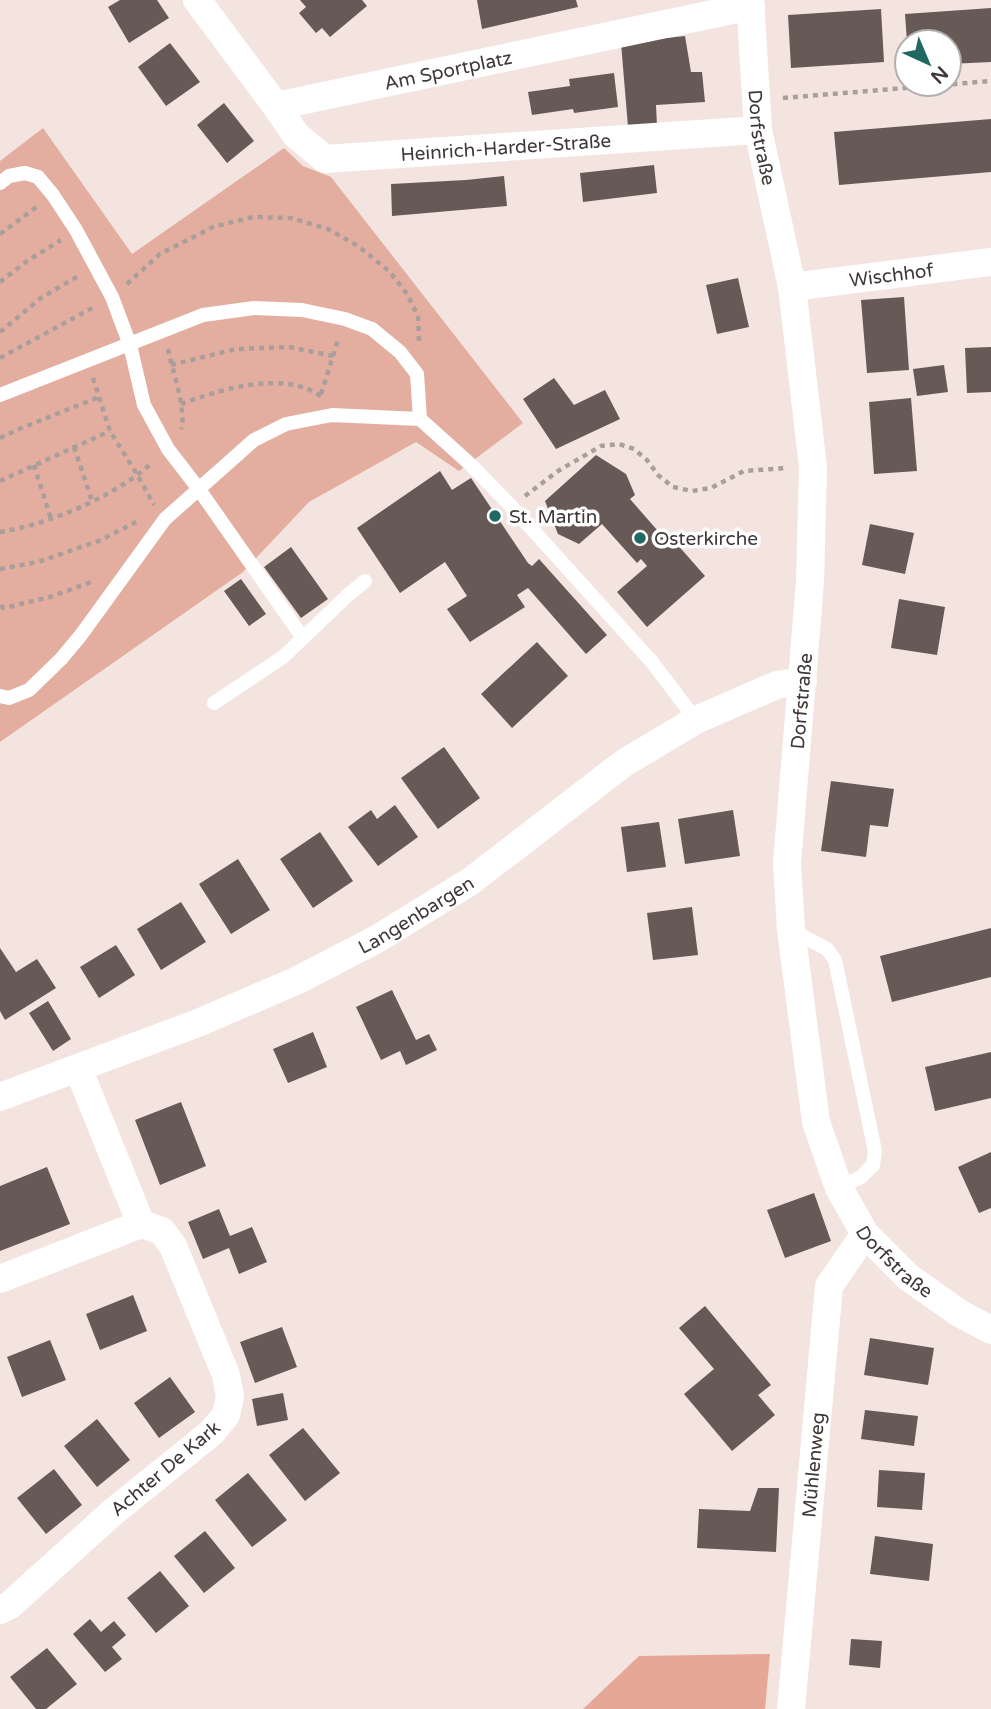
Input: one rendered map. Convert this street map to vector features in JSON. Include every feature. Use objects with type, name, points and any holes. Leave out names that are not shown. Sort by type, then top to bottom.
[{"type":"street","points":[[197,0],[276,106]]},
{"type":"street","name":"Am Sportplatz","points":[[276,106],[751,3]]},
{"type":"street","name":"Dorfstraße","points":[[751,3],[758,130],[792,287],[813,467],[810,582],[787,863],[790,930],[816,1122],[839,1188],[865,1234],[908,1277],[959,1313],[991,1330]]},
{"type":"street","name":"Heinrich-Harder-Straße","points":[[276,106],[296,135],[325,159],[758,130]]},
{"type":"street","name":"Wischhof","points":[[792,287],[991,262]]},
{"type":"street","name":"Langenbargen","points":[[0,1097],[198,1023],[298,980],[377,939],[471,881],[624,763],[696,720],[777,685],[803,681]]},
{"type":"street","points":[[0,1279],[141,1224],[78,1068]]},
{"type":"street","name":"Achter De Kark","points":[[0,1610],[10,1605],[113,1512],[211,1433],[226,1415],[230,1396],[226,1375],[173,1246],[162,1231],[141,1224]]},
{"type":"street","name":"Mühlenweg","points":[[791,1709],[829,1286],[865,1234]]},
{"type":"lane","points":[[0,183],[9,176],[25,173],[38,177],[53,195],[76,230],[111,297],[130,345],[144,405],[168,449],[303,638]]},
{"type":"lane","points":[[0,395],[203,315],[254,308],[302,310],[345,319],[372,329],[400,352],[416,374],[420,419]]},
{"type":"lane","points":[[0,696],[9,698],[29,690],[61,659],[122,579],[161,515],[198,488],[254,440],[286,424],[332,415],[420,419],[470,464],[510,506],[652,662],[696,720]]},
{"type":"lane","points":[[215,703],[283,657],[365,581]]},
{"type":"lane","points":[[790,930],[827,949],[835,960],[875,1151],[873,1165],[861,1177],[839,1188]]},
{"type":"path","points":[[757,100],[991,81]]},
{"type":"path","points":[[0,234],[53,195]]},
{"type":"path","points":[[0,358],[111,297],[160,254],[212,226],[253,217],[291,218],[328,229],[358,246],[390,272],[407,294],[418,316],[416,374]]},
{"type":"path","points":[[0,282],[76,230]]},
{"type":"path","points":[[0,332],[41,298],[96,266]]},
{"type":"path","points":[[321,394],[345,319]]},
{"type":"path","points":[[0,532],[51,519],[92,501],[138,476],[168,449],[178,436],[183,423],[164,330]]},
{"type":"path","points":[[171,365],[236,349],[289,347],[333,356]]},
{"type":"path","points":[[0,569],[38,562],[161,515],[110,431],[88,361]]},
{"type":"path","points":[[181,404],[217,391],[259,384],[301,386],[321,394],[332,415]]},
{"type":"path","points":[[0,438],[99,397]]},
{"type":"path","points":[[0,481],[110,431]]},
{"type":"path","points":[[510,506],[558,471],[601,446],[619,444],[634,449],[673,487],[692,491],[711,488],[744,471],[813,467]]},
{"type":"path","points":[[74,447],[92,501]]},
{"type":"path","points":[[34,465],[51,519]]},
{"type":"path","points":[[0,606],[4,608],[50,597],[106,577],[122,579]]},
{"type":"shaded area","points":[[43,128],[132,254],[284,148],[303,166],[331,177],[523,423],[459,471],[416,442],[309,502],[243,572],[0,742],[0,161]]},
{"type":"shaded area","points":[[770,1654],[765,1709],[583,1709],[639,1656]]},
{"type":"building","points":[[120,0],[157,0],[169,18],[129,43],[108,7]]},
{"type":"building","points":[[300,0],[362,0],[367,6],[330,37],[322,28],[316,33],[299,13],[306,7]]},
{"type":"building","points":[[477,0],[576,0],[578,7],[482,29]]},
{"type":"building","points":[[991,8],[991,62],[963,63],[963,28],[906,28],[905,14]]},
{"type":"building","points":[[881,9],[884,62],[791,68],[788,15]]},
{"type":"building","points":[[685,36],[691,72],[702,72],[705,102],[656,105],[657,126],[628,127],[621,43]]},
{"type":"building","points":[[170,43],[200,82],[166,106],[138,67]]},
{"type":"building","points":[[614,73],[618,107],[574,113],[573,109],[532,115],[528,92],[570,86],[569,79]]},
{"type":"building","points":[[224,103],[254,141],[227,163],[197,125]]},
{"type":"building","points":[[991,119],[991,172],[839,185],[834,132]]},
{"type":"building","points":[[654,165],[657,193],[583,202],[580,173]]},
{"type":"building","points":[[504,176],[507,206],[392,216],[391,184]]},
{"type":"building","points":[[738,278],[749,327],[717,334],[706,285]]},
{"type":"building","points":[[904,297],[909,370],[867,373],[861,300]]},
{"type":"building","points":[[991,347],[991,392],[967,393],[965,348]]},
{"type":"building","points":[[944,365],[948,392],[917,396],[913,369]]},
{"type":"building","points":[[554,378],[574,405],[605,390],[620,419],[556,449],[523,399]]},
{"type":"building","points":[[911,398],[917,471],[874,474],[869,402]]},
{"type":"building","name":"Osterkirche","points":[[596,455],[626,474],[635,495],[630,499],[671,546],[676,543],[705,576],[647,627],[617,592],[647,566],[641,559],[637,563],[602,524],[579,544],[558,534],[545,501]]},
{"type":"building","points":[[440,471],[452,490],[471,478],[528,563],[532,566],[539,559],[607,635],[586,654],[528,588],[517,595],[525,607],[470,642],[447,609],[467,596],[445,562],[400,593],[357,528]]},
{"type":"building","points":[[870,524],[914,533],[905,574],[862,565]]},
{"type":"building","points":[[291,547],[328,599],[301,618],[264,567]]},
{"type":"building","points":[[241,579],[266,614],[249,626],[224,591]]},
{"type":"building","points":[[899,599],[945,607],[937,655],[891,648]]},
{"type":"building","points":[[537,642],[568,676],[512,728],[481,694]]},
{"type":"building","points":[[444,747],[480,798],[438,829],[401,778]]},
{"type":"building","points":[[831,781],[894,789],[888,827],[870,825],[866,857],[821,851]]},
{"type":"building","points":[[395,805],[418,837],[378,866],[348,827],[371,810],[377,819]]},
{"type":"building","points":[[733,810],[740,856],[685,864],[678,819]]},
{"type":"building","points":[[659,822],[666,867],[627,872],[621,827]]},
{"type":"building","points":[[320,832],[353,881],[313,908],[280,859]]},
{"type":"building","points":[[238,859],[270,910],[231,934],[199,884]]},
{"type":"building","points":[[181,902],[206,942],[161,970],[137,929]]},
{"type":"building","points":[[692,907],[698,955],[653,960],[647,913]]},
{"type":"building","points":[[991,928],[991,977],[892,1002],[880,956]]},
{"type":"building","points":[[116,945],[135,975],[99,998],[80,967]]},
{"type":"building","points":[[0,948],[16,972],[37,959],[56,988],[5,1020],[0,1011]]},
{"type":"building","points":[[392,990],[416,1040],[429,1034],[437,1050],[406,1065],[400,1051],[381,1060],[356,1007]]},
{"type":"building","points":[[48,1001],[71,1039],[53,1051],[29,1013]]},
{"type":"building","points":[[313,1032],[327,1067],[288,1083],[273,1049]]},
{"type":"building","points":[[991,1052],[991,1098],[935,1111],[925,1067]]},
{"type":"building","points":[[181,1102],[206,1166],[160,1185],[135,1120]]},
{"type":"building","points":[[991,1152],[991,1208],[979,1213],[958,1167]]},
{"type":"building","points":[[47,1167],[70,1224],[0,1251],[0,1186]]},
{"type":"building","points":[[814,1193],[831,1241],[785,1258],[767,1210]]},
{"type":"building","points":[[219,1209],[230,1236],[252,1227],[267,1262],[239,1274],[229,1248],[203,1259],[188,1222]]},
{"type":"building","points":[[133,1295],[147,1331],[100,1350],[86,1314]]},
{"type":"building","points":[[705,1306],[771,1385],[758,1395],[775,1415],[732,1451],[684,1394],[714,1369],[679,1328]]},
{"type":"building","points":[[282,1327],[297,1367],[255,1383],[240,1342]]},
{"type":"building","points":[[870,1338],[934,1348],[928,1385],[864,1375]]},
{"type":"building","points":[[50,1340],[66,1380],[22,1397],[7,1357]]},
{"type":"building","points":[[170,1377],[195,1412],[159,1438],[134,1403]]},
{"type":"building","points":[[283,1393],[288,1420],[257,1426],[252,1399]]},
{"type":"building","points":[[865,1410],[918,1416],[914,1446],[861,1439]]},
{"type":"building","points":[[97,1419],[130,1460],[97,1487],[64,1446]]},
{"type":"building","points":[[303,1428],[340,1473],[305,1501],[269,1455]]},
{"type":"building","points":[[54,1469],[82,1505],[46,1534],[17,1498]]},
{"type":"building","points":[[879,1470],[925,1473],[922,1510],[877,1507]]},
{"type":"building","points":[[248,1473],[287,1520],[252,1547],[215,1500]]},
{"type":"building","points":[[758,1488],[779,1488],[776,1552],[697,1548],[699,1509],[750,1511]]},
{"type":"building","points":[[205,1531],[235,1568],[204,1593],[174,1556]]},
{"type":"building","points":[[875,1536],[933,1544],[929,1581],[870,1574]]},
{"type":"building","points":[[160,1571],[189,1606],[156,1633],[127,1598]]},
{"type":"building","points":[[90,1619],[101,1632],[114,1621],[126,1635],[112,1647],[122,1659],[105,1672],[73,1634]]},
{"type":"building","points":[[851,1639],[882,1641],[880,1668],[849,1665]]},
{"type":"building","points":[[47,1648],[77,1684],[46,1709],[36,1709],[10,1677]]},
{"type":"place","name":"St. Martin","points":[[495,516]]},
{"type":"place","name":"Osterkirche","points":[[640,538]]}]
